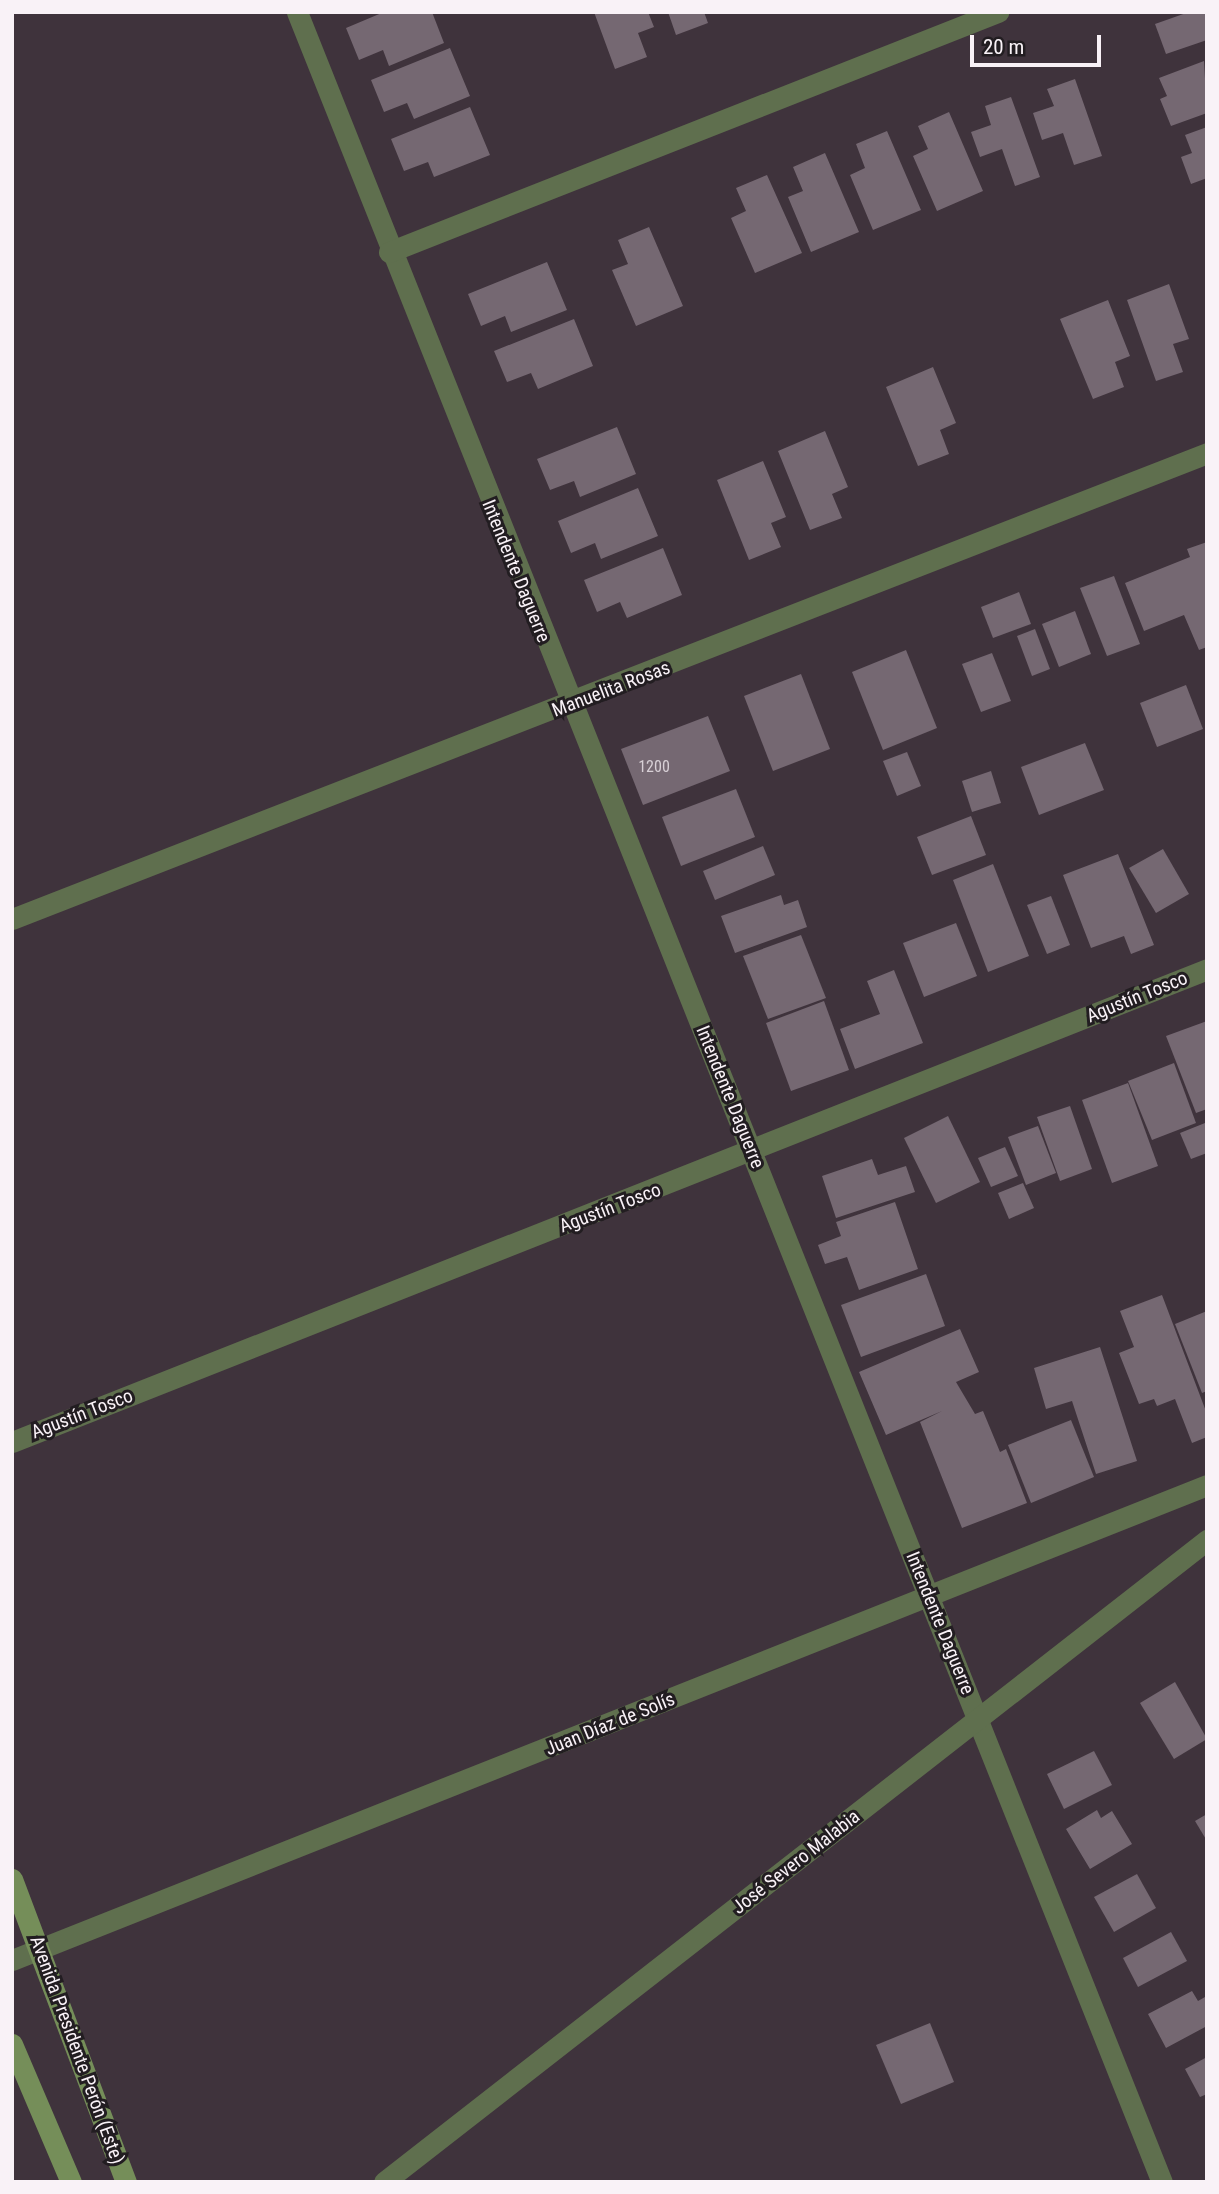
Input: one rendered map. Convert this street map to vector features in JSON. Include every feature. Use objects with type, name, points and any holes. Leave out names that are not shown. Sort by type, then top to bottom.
[{"type":"main road","name":"Avenida Presidente Perón (Este)","points":[[12,1879],[126,2182]]},
{"type":"main road","points":[[12,2044],[71,2182]]},
{"type":"street","name":"Intendente Daguerre","points":[[297,12],[389,252],[753,1152],[1162,2182]]},
{"type":"street","points":[[389,252],[998,12]]},
{"type":"street","name":"Manuelita Rosas","points":[[12,919],[570,705],[1207,453]]},
{"type":"street","name":"Agustín Tosco","points":[[12,1442],[753,1152],[1207,969]]},
{"type":"street","name":"Juan Díaz de Solís","points":[[12,1960],[930,1598],[1207,1485]]},
{"type":"street","name":"José Severo Malabia","points":[[384,2182],[1207,1541]]},
{"type":"building","points":[[384,12],[432,12],[444,43],[389,66],[383,50],[359,60],[346,28]]},
{"type":"building","points":[[594,12],[648,12],[654,27],[638,33],[647,57],[615,69]]},
{"type":"building","points":[[668,12],[704,12],[708,23],[676,35]]},
{"type":"building","points":[[1189,12],[1207,12],[1207,40],[1166,54],[1155,24]]},
{"type":"building","points":[[450,48],[470,96],[414,119],[407,103],[384,112],[371,80]]},
{"type":"building","points":[[1204,61],[1207,113],[1171,126],[1160,99],[1167,96],[1159,78]]},
{"type":"building","points":[[1075,79],[1102,156],[1074,165],[1063,133],[1042,140],[1033,113],[1054,106],[1047,89]]},
{"type":"building","points":[[1011,97],[1040,177],[1015,186],[1002,149],[980,157],[971,132],[991,125],[985,106]]},
{"type":"building","points":[[470,107],[490,155],[434,177],[428,162],[404,171],[391,139]]},
{"type":"building","points":[[949,112],[983,191],[937,211],[913,156],[928,149],[918,126]]},
{"type":"building","points":[[1207,127],[1207,178],[1191,184],[1181,157],[1192,153],[1185,135]]},
{"type":"building","points":[[887,131],[921,210],[873,230],[850,175],[865,168],[856,144]]},
{"type":"building","points":[[825,153],[859,232],[811,252],[788,197],[803,191],[793,167]]},
{"type":"building","points":[[767,175],[802,253],[755,273],[731,218],[746,211],[736,188]]},
{"type":"building","points":[[649,227],[683,306],[636,326],[612,270],[628,264],[618,240]]},
{"type":"building","points":[[547,262],[567,310],[511,332],[505,316],[481,326],[468,294]]},
{"type":"building","points":[[1169,284],[1189,339],[1173,344],[1183,372],[1156,381],[1127,300]]},
{"type":"building","points":[[1108,300],[1130,356],[1115,362],[1124,387],[1093,399],[1060,319]]},
{"type":"building","points":[[574,319],[593,366],[538,389],[531,373],[507,382],[494,351]]},
{"type":"building","points":[[933,367],[956,423],[940,430],[949,454],[918,466],[886,387]]},
{"type":"building","points":[[617,427],[636,474],[580,497],[574,481],[550,490],[537,459]]},
{"type":"building","points":[[825,431],[848,487],[832,494],[842,518],[810,530],[778,451]]},
{"type":"building","points":[[763,461],[786,517],[771,523],[781,547],[749,560],[717,480]]},
{"type":"building","points":[[638,488],[658,536],[601,559],[595,543],[571,553],[558,521]]},
{"type":"building","points":[[1207,542],[1207,647],[1199,650],[1184,615],[1144,631],[1125,583],[1190,557],[1187,549]]},
{"type":"building","points":[[663,548],[682,595],[627,618],[620,602],[597,612],[584,580]]},
{"type":"building","points":[[1114,576],[1140,644],[1107,656],[1080,588]]},
{"type":"building","points":[[1019,592],[1031,624],[993,638],[981,607]]},
{"type":"building","points":[[1075,611],[1091,654],[1059,667],[1042,624]]},
{"type":"building","points":[[1035,629],[1050,669],[1032,676],[1017,636]]},
{"type":"building","points":[[906,650],[937,728],[883,750],[852,672]]},
{"type":"building","points":[[992,653],[1011,701],[981,712],[962,664]]},
{"type":"building","points":[[801,674],[830,749],[773,771],[744,696]]},
{"type":"building","points":[[1186,685],[1203,729],[1157,747],[1140,703]]},
{"type":"building","points":[[708,716],[730,771],[643,805],[621,749]]},
{"type":"building","points":[[1085,743],[1104,790],[1039,815],[1021,767]]},
{"type":"building","points":[[907,752],[921,786],[897,796],[883,761]]},
{"type":"building","points":[[991,771],[1001,803],[972,812],[962,781]]},
{"type":"building","points":[[736,789],[755,837],[681,866],[662,817]]},
{"type":"building","points":[[971,816],[986,855],[932,875],[917,837]]},
{"type":"building","points":[[763,846],[775,875],[715,900],[703,871]]},
{"type":"building","points":[[1163,849],[1189,894],[1156,913],[1129,868]]},
{"type":"building","points":[[1118,854],[1154,945],[1131,954],[1124,936],[1091,948],[1063,875]]},
{"type":"building","points":[[993,864],[1029,956],[988,972],[953,880]]},
{"type":"building","points":[[781,895],[784,905],[798,900],[807,927],[735,953],[721,916]]},
{"type":"building","points":[[1051,896],[1070,945],[1047,954],[1027,905]]},
{"type":"building","points":[[956,923],[977,976],[924,997],[903,943]]},
{"type":"building","points":[[801,935],[826,998],[768,1019],[743,956]]},
{"type":"building","points":[[894,970],[923,1043],[855,1069],[840,1029],[880,1014],[867,981]]},
{"type":"building","points":[[824,1001],[849,1070],[791,1091],[766,1023]]},
{"type":"building","points":[[1207,1021],[1207,1109],[1196,1113],[1166,1036]]},
{"type":"building","points":[[1174,1063],[1196,1123],[1152,1140],[1128,1081]]},
{"type":"building","points":[[1128,1083],[1158,1166],[1112,1183],[1082,1100]]},
{"type":"building","points":[[1070,1106],[1092,1169],[1060,1181],[1037,1117]]},
{"type":"building","points":[[948,1116],[980,1182],[936,1203],[904,1138]]},
{"type":"building","points":[[1205,1123],[1207,1153],[1191,1159],[1180,1133]]},
{"type":"building","points":[[1038,1126],[1056,1173],[1026,1185],[1008,1137]]},
{"type":"building","points":[[1005,1147],[1018,1176],[991,1187],[978,1158]]},
{"type":"building","points":[[872,1159],[878,1175],[906,1166],[915,1192],[836,1218],[822,1176]]},
{"type":"building","points":[[1023,1183],[1034,1208],[1009,1219],[998,1193]]},
{"type":"building","points":[[895,1202],[918,1269],[859,1290],[847,1257],[825,1264],[818,1245],[841,1236],[836,1222]]},
{"type":"building","points":[[926,1274],[945,1326],[861,1357],[841,1305]]},
{"type":"building","points":[[1162,1295],[1207,1414],[1207,1437],[1192,1443],[1175,1399],[1157,1406],[1154,1399],[1139,1404],[1119,1353],[1134,1347],[1120,1311]]},
{"type":"building","points":[[1207,1311],[1207,1391],[1202,1393],[1175,1324]]},
{"type":"building","points":[[960,1329],[979,1372],[956,1382],[975,1414],[983,1411],[1000,1452],[1006,1449],[1027,1503],[962,1528],[920,1422],[942,1411],[886,1435],[859,1372]]},
{"type":"building","points":[[1100,1347],[1137,1461],[1096,1474],[1072,1401],[1046,1409],[1034,1368]]},
{"type":"building","points":[[1071,1420],[1094,1477],[1031,1503],[1008,1445]]},
{"type":"building","points":[[1175,1682],[1207,1739],[1174,1759],[1140,1703]]},
{"type":"building","points":[[1094,1751],[1112,1785],[1064,1809],[1047,1774]]},
{"type":"building","points":[[1097,1810],[1101,1818],[1112,1811],[1132,1844],[1090,1869],[1066,1829]]},
{"type":"building","points":[[1207,1814],[1207,1841],[1195,1821]]},
{"type":"building","points":[[1137,1874],[1156,1908],[1114,1932],[1094,1897]]},
{"type":"building","points":[[1171,1932],[1187,1961],[1138,1987],[1123,1958]]},
{"type":"building","points":[[1192,1991],[1198,2001],[1205,1997],[1207,2001],[1207,2026],[1166,2048],[1148,2014]]},
{"type":"building","points":[[930,2023],[954,2082],[901,2104],[876,2045]]},
{"type":"building","points":[[1207,2057],[1207,2094],[1200,2097],[1185,2069]]}]
